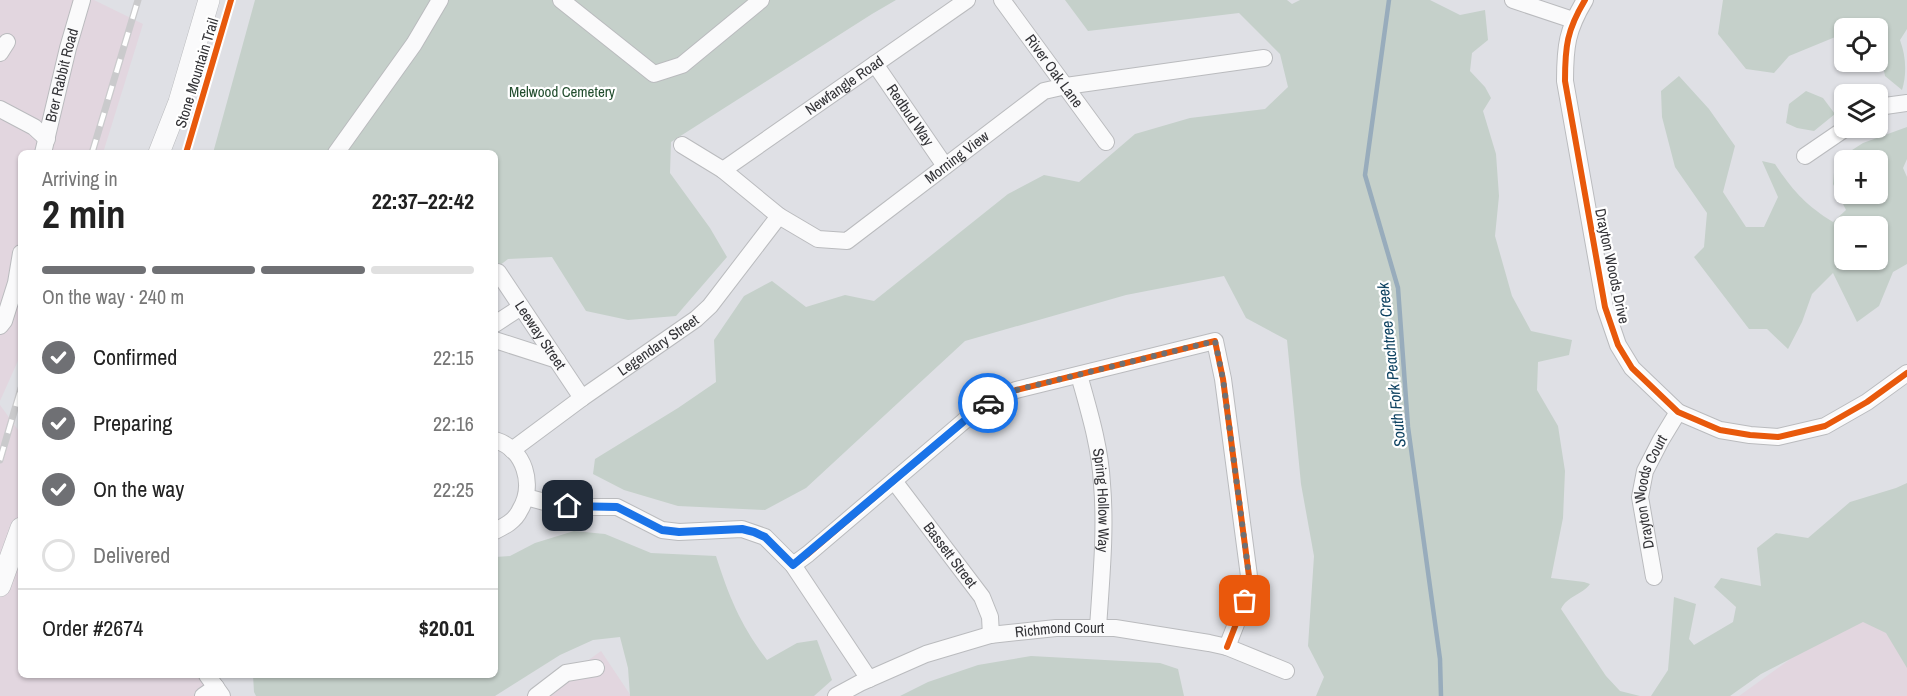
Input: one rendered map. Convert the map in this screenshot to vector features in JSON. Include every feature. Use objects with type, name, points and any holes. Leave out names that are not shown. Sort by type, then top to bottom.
[{"type":"main road","points":[[160,150],[179,102],[209,0]]},
{"type":"main road","points":[[0,586],[18,536]]},
{"type":"street","name":"Brer Rabbit Road","points":[[45,146],[82,0]]},
{"type":"street","points":[[338,150],[414,44],[440,0]]},
{"type":"street","points":[[561,0],[654,74],[682,65],[761,0]]},
{"type":"street","name":"Newfangle Road","points":[[723,170],[967,0]]},
{"type":"street","name":"River Oak Lane","points":[[1002,0],[1106,141]]},
{"type":"street","points":[[1513,0],[1573,20]]},
{"type":"street","name":"Drayton Woods Drive","points":[[1585,0],[1573,20],[1565,51],[1565,81],[1605,307],[1618,345],[1632,368],[1678,412],[1720,430],[1750,435],[1778,436],[1825,426],[1867,402],[1907,373]]},
{"type":"street","name":"Morning View","points":[[682,145],[723,170],[779,216],[818,239],[847,241],[1044,91],[1264,58]]},
{"type":"street","name":"Redbud Way","points":[[875,64],[945,166]]},
{"type":"street","points":[[1888,106],[1907,103]]},
{"type":"street","points":[[0,109],[34,127],[45,146]]},
{"type":"street","points":[[1805,156],[1834,136]]},
{"type":"street","name":"Legendary Street","points":[[512,450],[711,306],[779,216]]},
{"type":"street","points":[[0,326],[4,321],[18,271]]},
{"type":"street","name":"Leeway Street","points":[[498,272],[582,398]]},
{"type":"street","points":[[498,322],[521,307]]},
{"type":"street","points":[[498,341],[556,360]]},
{"type":"street","points":[[793,565],[988,403],[1016,390],[1215,341],[1223,379],[1249,576],[1245,601],[1227,648]]},
{"type":"street","name":"Spring Hollow Way","points":[[1079,375],[1096,439],[1102,483],[1103,525],[1098,628]]},
{"type":"street","name":"Drayton Woods Court","points":[[1654,577],[1640,497],[1645,471],[1678,412]]},
{"type":"street","points":[[498,442],[512,450],[520,460],[526,472],[528,484],[520,512],[508,524],[498,529]]},
{"type":"street","name":"Bassett Street","points":[[894,481],[982,597],[990,617],[991,635]]},
{"type":"street","points":[[526,497],[552,504],[617,507],[662,530],[679,532],[742,529],[765,537],[793,565],[869,679]]},
{"type":"street","name":"Richmond Court","points":[[836,696],[926,654],[991,635],[1056,628],[1127,629],[1209,643],[1286,671]]},
{"type":"street","points":[[536,696],[566,673],[596,668]]},
{"type":"shaded area","points":[[0,0],[94,0],[143,24],[104,150],[18,150],[18,361],[0,401]]},
{"type":"shaded area","points":[[0,405],[18,430],[18,678],[203,678],[217,696],[0,696]]},
{"type":"shaded area","points":[[1875,598],[1907,642],[1907,696],[1739,696]]},
{"type":"shaded area","points":[[601,651],[631,696],[539,696]]},
{"type":"green space","name":"Melwood Cemetery","points":[[255,0],[896,0],[671,142],[670,173],[710,228],[727,257],[676,316],[628,320],[586,311],[552,257],[508,259],[498,267],[498,150],[214,150]]},
{"type":"green space","points":[[1065,0],[1287,0],[1292,4],[1300,0],[1430,0],[1460,15],[1485,10],[1488,40],[1472,53],[1470,71],[1485,87],[1491,98],[1483,111],[1496,154],[1499,196],[1495,236],[1512,296],[1531,331],[1572,340],[1569,355],[1538,362],[1537,390],[1558,426],[1565,471],[1563,518],[1551,578],[1590,584],[1567,601],[1561,609],[1606,676],[1620,691],[1640,696],[1316,696],[1324,677],[1308,646],[1314,556],[1301,484],[1287,340],[1246,318],[1224,276],[1126,295],[965,341],[806,488],[765,510],[678,506],[624,490],[593,474],[595,459],[716,382],[714,340],[744,296],[772,281],[806,307],[845,295],[874,301],[1008,194],[1044,175],[1079,182],[1135,134],[1190,118],[1265,109],[1288,87],[1280,54],[1239,13],[1088,31]]},
{"type":"green space","points":[[1723,0],[1907,0],[1907,29],[1900,40],[1905,65],[1902,90],[1885,76],[1884,72],[1888,72],[1888,18],[1834,18],[1834,38],[1789,56],[1774,73],[1746,69],[1718,34]]},
{"type":"green space","points":[[1679,76],[1709,109],[1735,146],[1723,192],[1746,227],[1764,227],[1778,197],[1762,161],[1775,164],[1801,197],[1815,210],[1834,221],[1834,270],[1888,270],[1888,216],[1840,216],[1846,210],[1843,204],[1888,204],[1888,150],[1852,150],[1877,138],[1888,138],[1888,134],[1907,127],[1907,159],[1903,168],[1907,177],[1907,264],[1893,272],[1879,306],[1857,322],[1833,273],[1812,294],[1802,322],[1788,349],[1767,329],[1749,329],[1694,257],[1704,247],[1707,213],[1675,167],[1662,117],[1661,91]]},
{"type":"green space","points":[[1806,91],[1823,98],[1834,115],[1814,131],[1797,128],[1786,123],[1789,104]]},
{"type":"green space","points":[[1907,483],[1907,668],[1886,633],[1863,622],[1761,674],[1730,696],[1651,696],[1668,670],[1674,597],[1696,604],[1689,639],[1694,645],[1733,622],[1736,607],[1714,587],[1721,578],[1761,586],[1757,548],[1776,533],[1808,538],[1850,502]]},
{"type":"green space","points":[[574,531],[605,534],[651,553],[716,556],[737,611],[767,660],[797,643],[817,640],[832,680],[814,696],[630,696],[628,668],[620,637],[593,640],[560,655],[495,696],[256,696],[253,678],[498,678],[498,557],[510,556],[535,543]]},
{"type":"green space","points":[[1031,656],[1160,663],[1178,669],[1184,696],[900,696],[928,682],[978,665]]},
{"type":"waterway","name":"South Fork Peachtree Creek","points":[[1389,0],[1365,175],[1398,288],[1408,427],[1440,659],[1441,696]]},
{"type":"railway","points":[[93,150],[138,0]]},
{"type":"railway","points":[[0,460],[18,398]]},
{"type":"cycle path","name":"Stone Mountain Trail","points":[[187,150],[231,0]]},
{"type":"cycle path","points":[[1585,0],[1574,20],[1568,39],[1565,81],[1605,307],[1618,345],[1632,368],[1678,412],[1720,430],[1778,437],[1825,426],[1867,402],[1907,373]]},
{"type":"cycle path","points":[[793,565],[988,403],[1016,390],[1215,341],[1223,379],[1249,576],[1245,601],[1227,647]]},
{"type":"way so far","points":[[988,403],[1016,390],[1215,341],[1223,379],[1249,576],[1245,601]]},
{"type":"route","points":[[568,506],[617,507],[662,530],[679,532],[742,529],[754,532],[765,537],[793,565],[988,403]]}]
